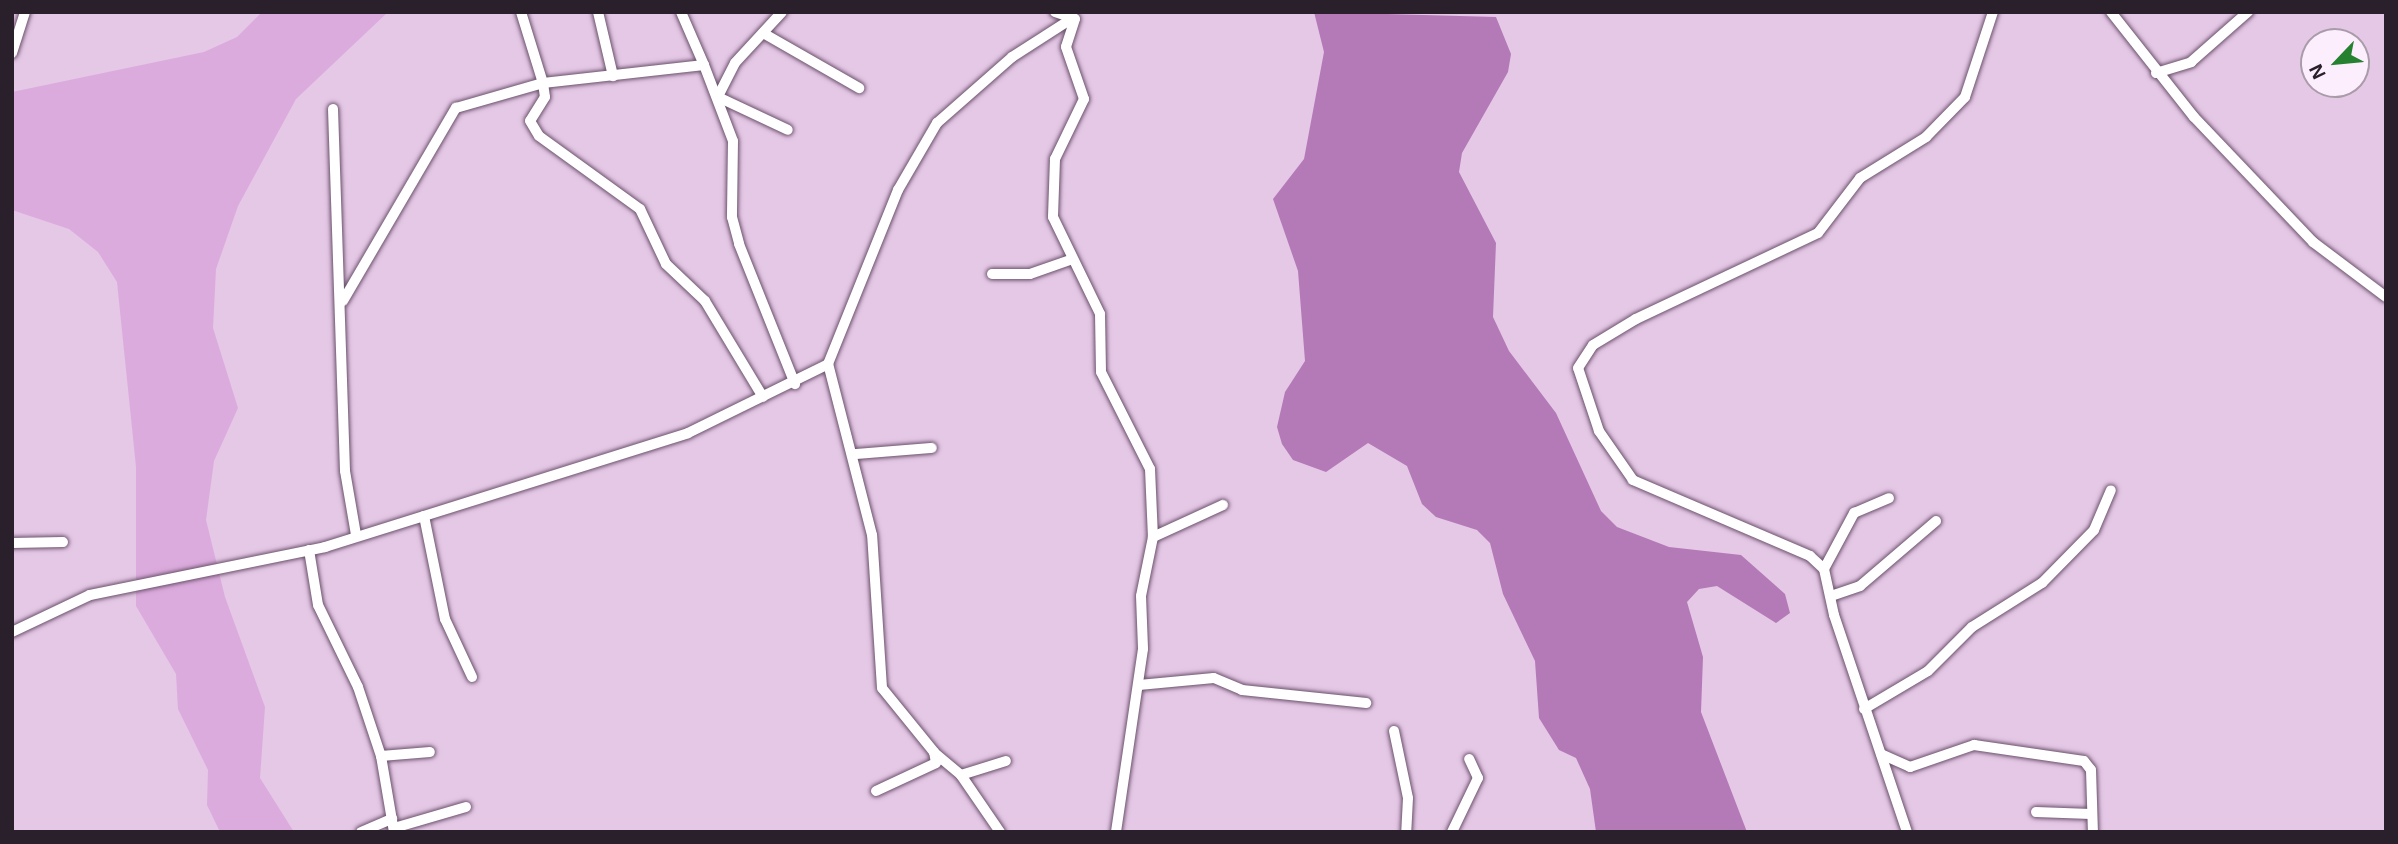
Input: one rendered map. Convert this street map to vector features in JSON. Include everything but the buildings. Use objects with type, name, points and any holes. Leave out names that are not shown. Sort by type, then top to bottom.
[{"type":"street","points":[[12,53],[25,12]]},
{"type":"street","points":[[521,12],[543,83],[545,97],[530,121],[539,136],[640,209],[666,264],[705,301],[763,397]]},
{"type":"street","points":[[598,12],[612,76]]},
{"type":"street","points":[[681,12],[718,97],[733,141],[732,216],[739,244],[795,384]]},
{"type":"street","points":[[718,97],[735,63],[782,12]]},
{"type":"street","points":[[1055,12],[1074,18]]},
{"type":"street","points":[[1907,832],[1864,709],[1825,569],[1810,556],[1633,480],[1599,431],[1578,368],[1593,345],[1636,319],[1818,233],[1860,178],[1926,137],[1965,97],[1993,12]]},
{"type":"street","points":[[2111,12],[2156,73],[2313,243],[2386,297]]},
{"type":"street","points":[[2156,73],[2191,62],[2248,12]]},
{"type":"street","points":[[1074,18],[1066,47],[1084,99],[1055,159],[1050,188],[1070,260],[1100,313],[1101,372],[1150,469],[1153,537],[1141,596],[1139,685],[1116,832]]},
{"type":"street","points":[[12,632],[90,595],[309,550],[688,433],[795,384],[828,364],[898,190],[937,123],[1012,57],[1074,18]]},
{"type":"street","points":[[763,33],[859,88]]},
{"type":"street","points":[[343,301],[456,108],[543,83],[612,76],[681,63],[704,65]]},
{"type":"street","points":[[718,97],[788,130]]},
{"type":"street","points":[[333,110],[343,301],[345,471],[356,535]]},
{"type":"street","points":[[992,274],[1030,274],[1070,260]]},
{"type":"street","points":[[828,364],[855,454],[872,535],[882,688],[934,752],[961,775],[1000,832]]},
{"type":"street","points":[[855,454],[932,448]]},
{"type":"street","points":[[1864,709],[1928,671],[1972,627],[2042,583],[2094,530],[2111,489]]},
{"type":"street","points":[[1825,569],[1854,513],[1889,498]]},
{"type":"street","points":[[1153,537],[1223,505]]},
{"type":"street","points":[[424,516],[445,619],[472,677]]},
{"type":"street","points":[[1832,596],[1860,586],[1936,521]]},
{"type":"street","points":[[12,543],[63,542]]},
{"type":"street","points":[[309,550],[318,605],[358,687],[381,756],[394,826]]},
{"type":"street","points":[[1139,685],[1214,678],[1242,690],[1366,704]]},
{"type":"street","points":[[1394,731],[1408,798],[1406,832]]},
{"type":"street","points":[[1881,754],[1910,766],[1974,745],[2084,761],[2091,770],[2093,832]]},
{"type":"street","points":[[381,756],[430,752]]},
{"type":"street","points":[[876,791],[936,763],[934,752]]},
{"type":"street","points":[[1452,832],[1478,778],[1469,759]]},
{"type":"street","points":[[961,775],[1006,761]]},
{"type":"street","points":[[361,832],[466,807]]},
{"type":"street","points":[[2036,812],[2091,814]]},
{"type":"shaded area","points":[[262,12],[388,12],[296,99],[238,206],[216,269],[213,328],[238,408],[214,461],[206,520],[225,597],[265,707],[260,778],[294,832],[220,832],[207,805],[208,770],[178,709],[176,674],[136,606],[136,467],[117,282],[98,252],[69,229],[12,210],[12,92],[204,52],[237,37]]},
{"type":"shaded area","points":[[1314,12],[1496,17],[1511,54],[1508,72],[1462,153],[1459,172],[1496,243],[1493,317],[1509,351],[1556,413],[1601,511],[1617,527],[1669,547],[1741,555],[1785,594],[1790,613],[1776,623],[1717,586],[1699,589],[1687,602],[1703,657],[1701,712],[1747,832],[1596,832],[1590,789],[1576,758],[1559,750],[1539,718],[1535,661],[1503,594],[1490,543],[1477,530],[1436,517],[1422,504],[1407,466],[1368,443],[1326,472],[1293,460],[1282,444],[1277,427],[1285,392],[1305,361],[1298,271],[1273,199],[1304,159],[1324,52]]}]
